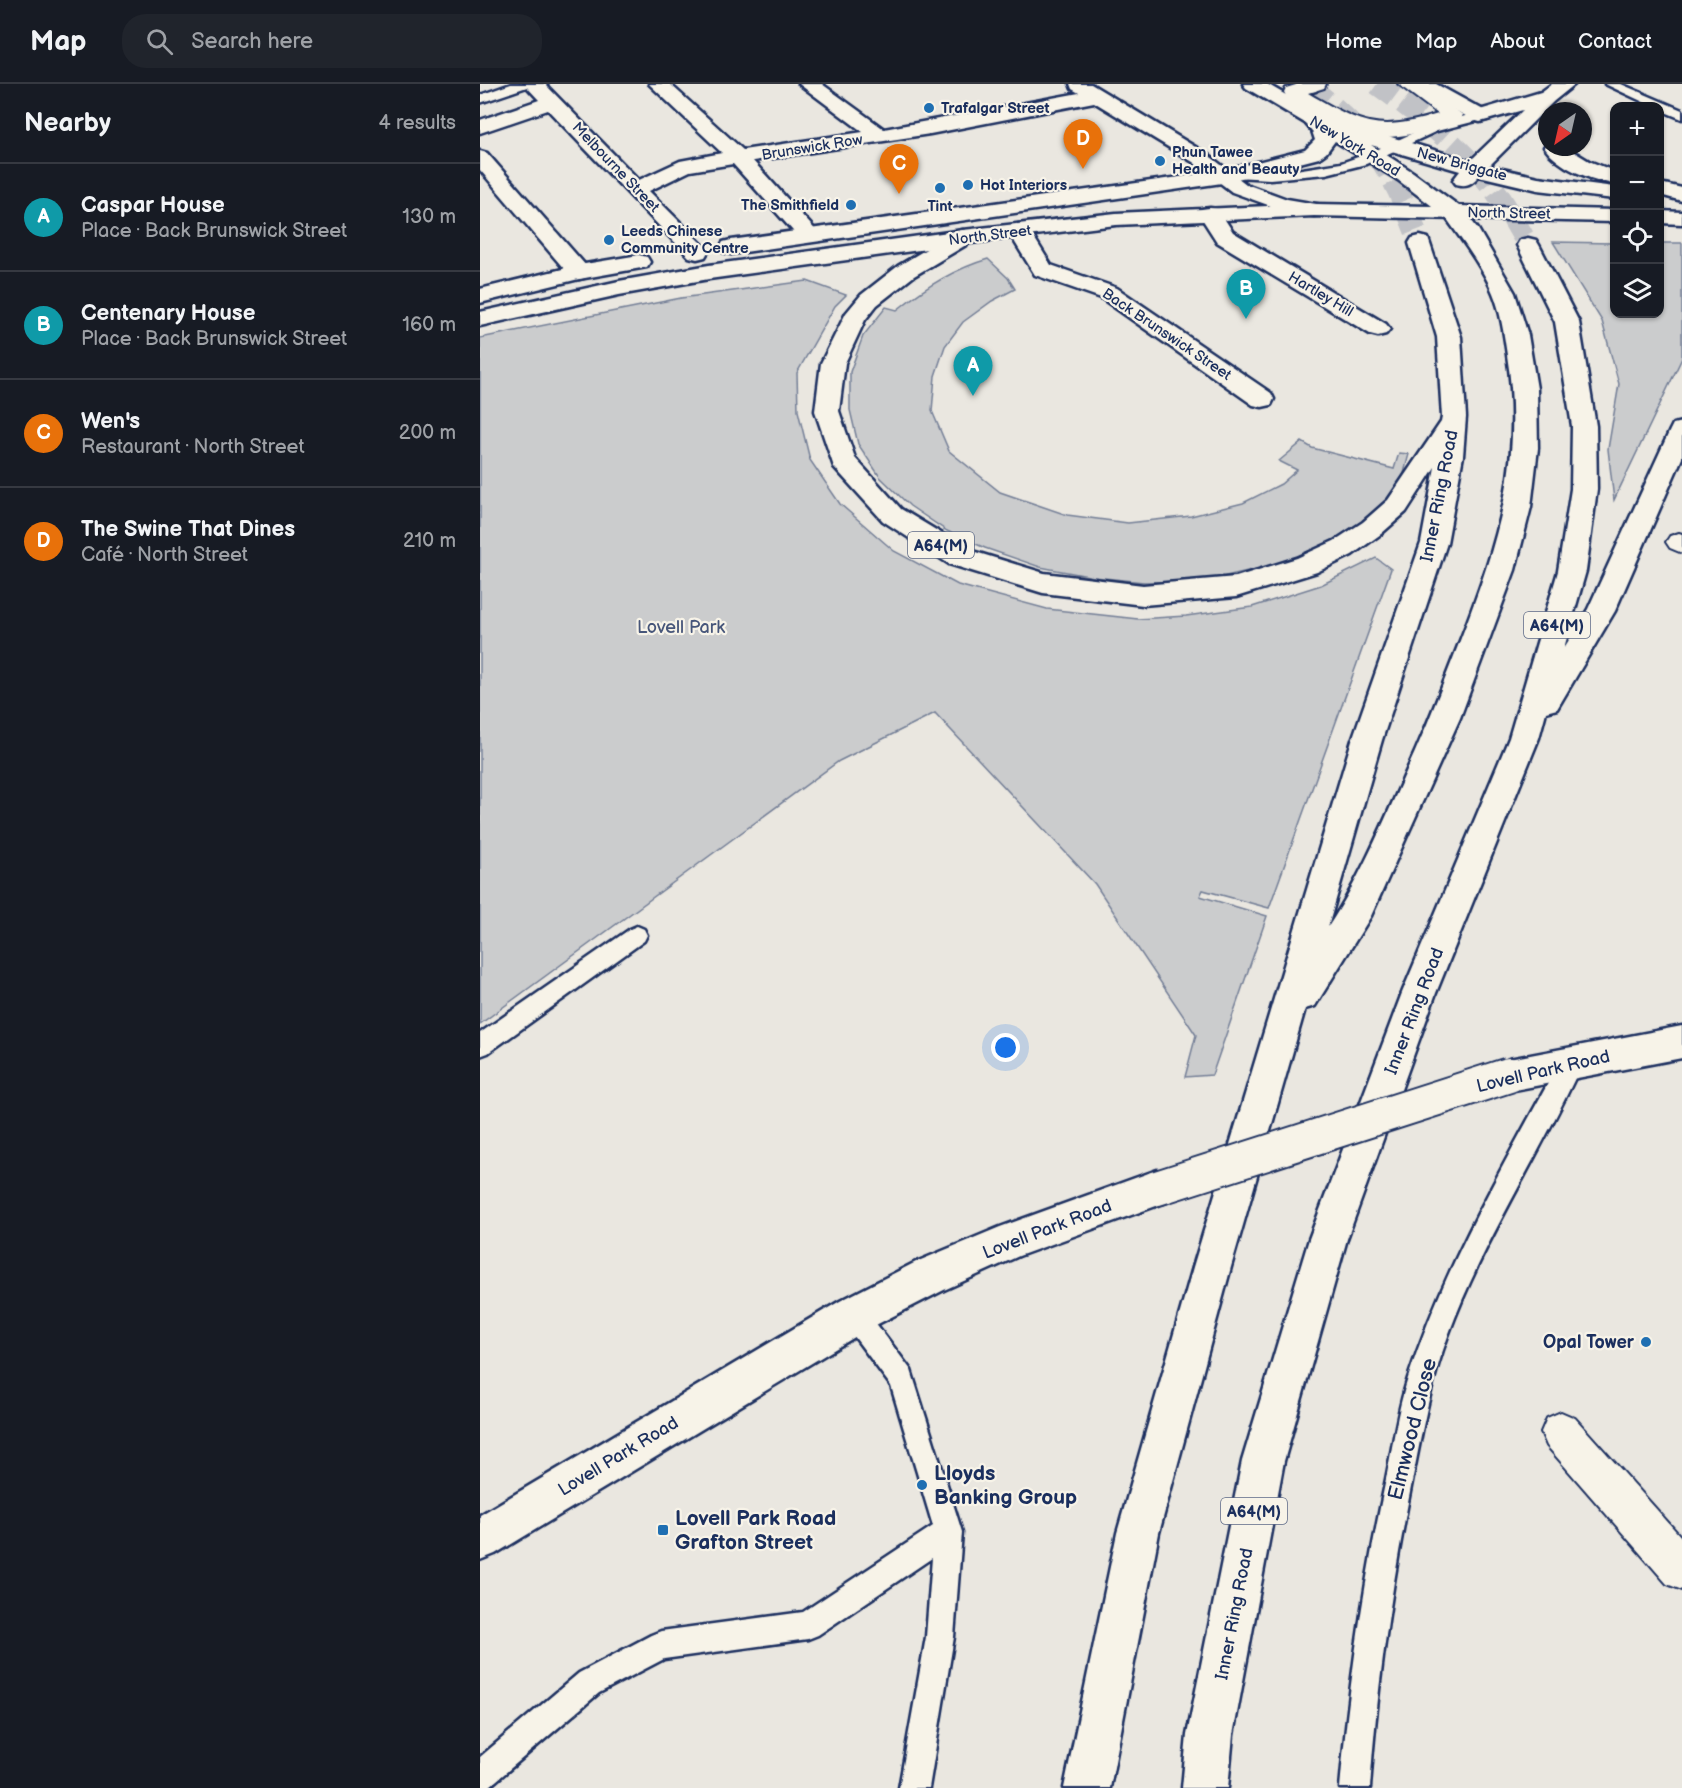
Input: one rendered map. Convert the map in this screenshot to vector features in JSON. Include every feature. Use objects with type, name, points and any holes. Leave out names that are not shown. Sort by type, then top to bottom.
[{"type":"main road","name":"Melbourne Street","points":[[534,84],[697,252]]},
{"type":"main road","points":[[658,84],[739,158],[809,235]]},
{"type":"main road","points":[[809,84],[881,136]]},
{"type":"main road","points":[[1077,84],[1229,175],[1239,188],[1261,198],[1314,210]]},
{"type":"main road","name":"New York Road","points":[[1253,84],[1314,120],[1385,150],[1445,204]]},
{"type":"main road","points":[[1422,84],[1480,116],[1492,126],[1502,141]]},
{"type":"main road","points":[[1480,116],[1547,97],[1565,84]]},
{"type":"main road","name":"Brunswick Row","points":[[637,189],[672,170],[687,165],[881,136],[1097,96]]},
{"type":"main road","points":[[1545,102],[1547,97]]},
{"type":"main road","name":"North Street","points":[[1445,204],[1450,191],[1547,97]]},
{"type":"main road","points":[[480,127],[553,102]]},
{"type":"main road","points":[[1229,175],[1312,154],[1325,140],[1322,130],[1314,120]]},
{"type":"main road","name":"New Briggate","points":[[1385,150],[1542,182],[1610,192]]},
{"type":"main road","points":[[1565,156],[1593,172],[1610,177]]},
{"type":"main road","points":[[480,157],[579,272],[566,287],[579,296]]},
{"type":"main road","name":"North Street","points":[[480,296],[579,272],[697,252],[1229,175]]},
{"type":"main road","points":[[1664,190],[1682,195]]},
{"type":"main road","points":[[1664,195],[1682,195]]},
{"type":"main road","points":[[1283,1027],[1360,906],[1431,749],[1501,570],[1518,507],[1525,448],[1525,389],[1516,335],[1504,293],[1470,234],[1445,204]]},
{"type":"main road","name":"North Street","points":[[480,319],[579,296],[709,272],[963,237],[1116,219],[1314,210],[1404,211],[1445,204],[1610,216]]},
{"type":"main road","name":"Hartley Hill","points":[[1210,214],[1225,237],[1378,329]]},
{"type":"main road","points":[[1664,218],[1682,218]]},
{"type":"main road","name":"Back Brunswick Street","points":[[1019,231],[1043,270],[1109,292],[1262,399]]},
{"type":"main road","name":"A64(M)","points":[[963,237],[906,271],[869,300],[854,318],[833,363],[827,411],[843,461],[892,515],[959,556],[1043,583],[1143,595],[1236,587],[1307,566],[1343,548],[1372,528],[1396,506],[1417,479],[1454,417]]},
{"type":"main road","name":"Inner Ring Road","points":[[1087,1788],[1138,1533],[1212,1267],[1367,740],[1434,543],[1450,456],[1454,417],[1449,337],[1419,243]]},
{"type":"main road","name":"Inner Ring Road","points":[[1205,1788],[1210,1735],[1263,1461],[1328,1239],[1419,993],[1524,738],[1572,571],[1584,489],[1584,426],[1567,322],[1528,245]]},
{"type":"main road","name":"A64(M)","points":[[1524,738],[1601,611],[1682,430]]},
{"type":"main road","name":"Lovell Park Road","points":[[480,1539],[854,1315],[930,1276],[1013,1240],[1156,1188],[1509,1075],[1674,1043]]},
{"type":"street","points":[[1311,85],[1293,92],[1315,106],[1372,130],[1387,132],[1453,115],[1407,84]]},
{"type":"street","points":[[1561,1432],[1682,1569]]},
{"type":"lane","points":[[480,99],[523,84]]},
{"type":"lane","points":[[1611,84],[1682,115]]},
{"type":"lane","name":"North Street","points":[[1229,175],[1286,176],[1332,168],[1385,150],[1427,130],[1480,116]]},
{"type":"lane","points":[[480,1046],[637,935]]},
{"type":"lane","name":"Elmwood Close","points":[[1355,1788],[1360,1708],[1386,1539],[1421,1378],[1454,1291],[1571,1063]]},
{"type":"lane","points":[[854,1315],[902,1379],[948,1532],[940,1637],[914,1788]]},
{"type":"lane","points":[[480,1776],[589,1683],[661,1645],[808,1625],[948,1532]]},
{"type":"green space","points":[[1553,242],[1610,243],[1610,318],[1664,318],[1664,243],[1682,243],[1682,358],[1614,500],[1608,449],[1619,384],[1602,321]]},
{"type":"green space","points":[[988,259],[1008,278],[1015,289],[992,301],[963,322],[945,346],[935,376],[932,411],[949,451],[1000,492],[1067,515],[1128,523],[1191,516],[1243,503],[1281,484],[1297,470],[1279,461],[1302,442],[1312,448],[1394,469],[1399,453],[1409,454],[1404,473],[1390,502],[1340,542],[1300,559],[1204,581],[1144,582],[1094,577],[1040,567],[985,548],[947,531],[910,506],[880,477],[858,444],[850,410],[850,372],[863,336],[886,307],[897,310],[940,280]]},
{"type":"green space","name":"Lovell Park","points":[[807,281],[846,295],[835,306],[797,373],[798,411],[810,460],[840,504],[894,551],[958,585],[1047,609],[1138,619],[1186,616],[1252,607],[1321,585],[1376,558],[1391,569],[1269,908],[1203,890],[1200,896],[1267,916],[1212,1075],[1185,1077],[1196,1035],[1095,884],[935,713],[839,761],[480,1024],[480,338],[681,298]]},
{"type":"tunnel","points":[[1377,84],[1424,120],[1482,174],[1508,210],[1528,245]]},
{"type":"tunnel","points":[[1309,87],[1349,121],[1378,155],[1400,194],[1420,243]]},
{"type":"place","name":"Trafalgar Street","points":[[929,108]]},
{"type":"place","name":"Phun Tawee Health and Beauty","points":[[1160,161]]},
{"type":"place","name":"The Swine That Dines","points":[[1083,169]]},
{"type":"place","name":"Hot Interiors","points":[[968,185]]},
{"type":"place","name":"Tint","points":[[940,188]]},
{"type":"place","name":"Wen's","points":[[899,194]]},
{"type":"place","name":"The Smithfield","points":[[851,205]]},
{"type":"place","name":"Leeds Chinese Community Centre","points":[[609,240]]},
{"type":"place","name":"Centenary House","points":[[1246,319]]},
{"type":"place","name":"Caspar House","points":[[973,396]]},
{"type":"place","name":"Opal Tower","points":[[1646,1342]]},
{"type":"place","name":"Lloyds Banking Group","points":[[922,1485]]},
{"type":"place","name":"Lovell Park Road Grafton Street","points":[[663,1530]]}]
